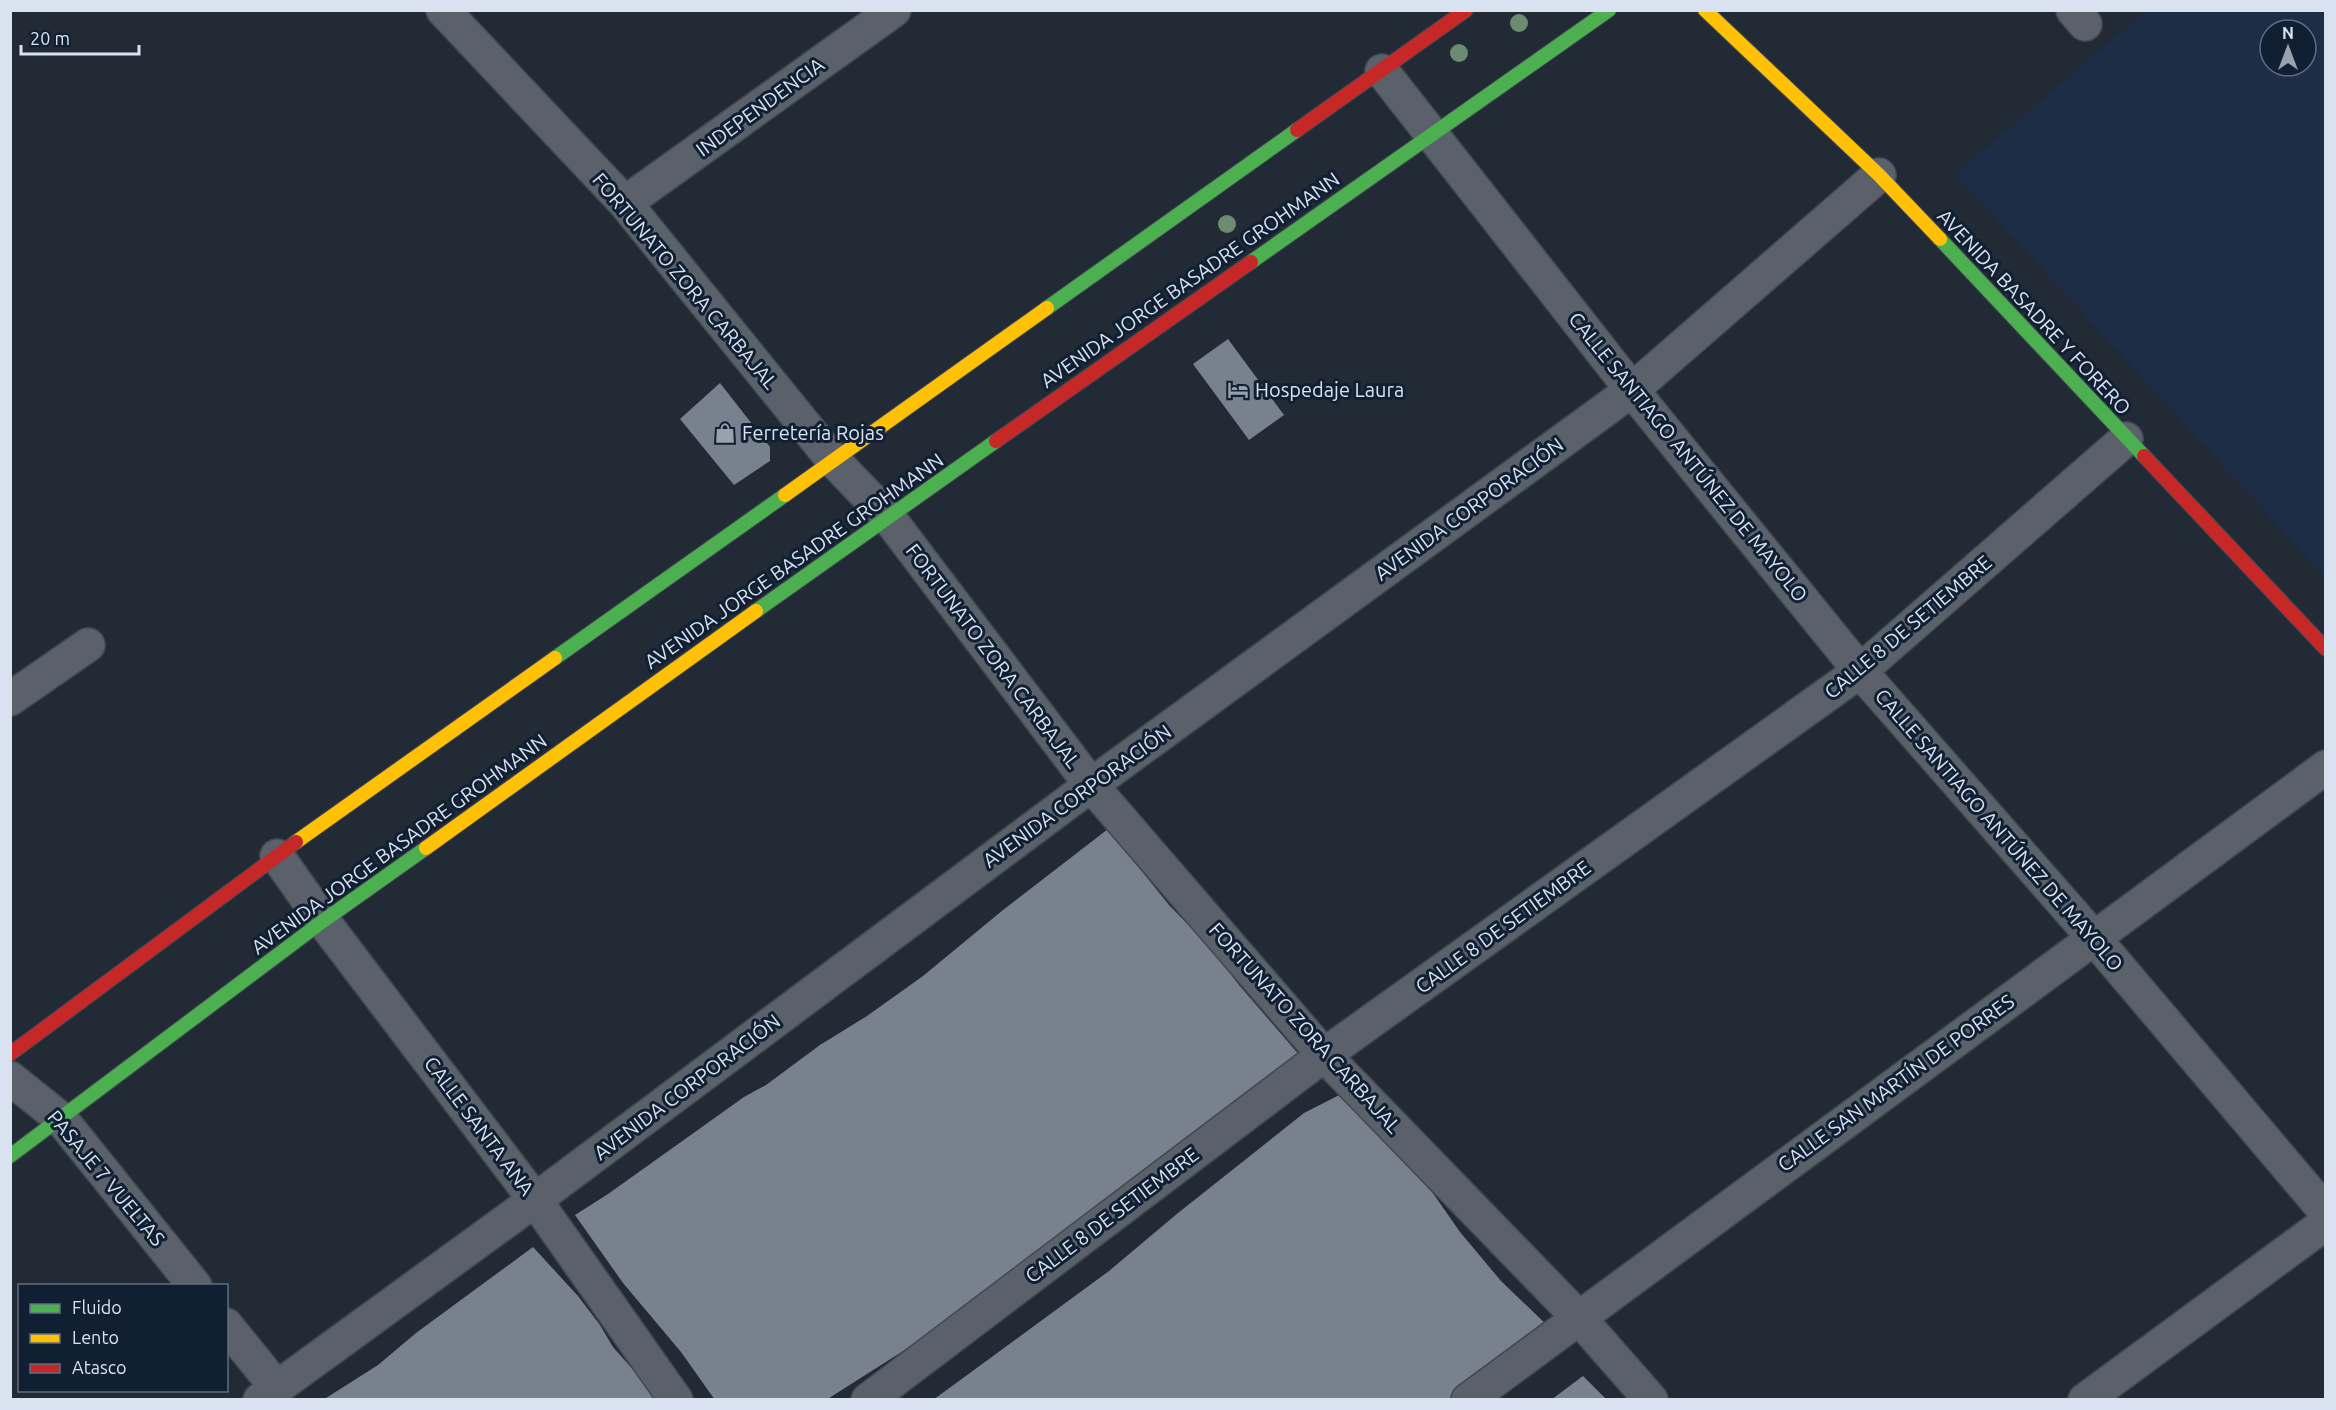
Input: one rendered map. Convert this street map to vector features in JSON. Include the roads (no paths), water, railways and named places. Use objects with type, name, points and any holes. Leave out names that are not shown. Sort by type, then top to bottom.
[{"type":"main road","points":[[10,1054],[277,856],[1466,10]]},
{"type":"main road","name":"AVENIDA JORGE BASADRE GROHMANN","points":[[10,1155],[323,921],[888,517],[1609,10]]},
{"type":"main road","name":"AVENIDA BASADRE Y FORERO","points":[[1705,10],[1879,175],[2325,649]]},
{"type":"street","name":"FORTUNATO ZORA CARBAJAL","points":[[443,10],[625,203],[833,460],[888,517],[1091,785],[1324,1054],[1579,1318],[1651,1400]]},
{"type":"street","name":"INDEPENDENCIA","points":[[625,203],[894,10]]},
{"type":"street","name":"CALLE SANTIAGO ANTÚNEZ DE MAYOLO","points":[[1382,71],[1632,390],[1860,671],[2094,938],[2325,1212]]},
{"type":"street","name":"AVENIDA CORPORACIÓN","points":[[268,1394],[535,1200],[1091,785],[1632,390],[1879,175]]},
{"type":"street","name":"CALLE 8 DE SETIEMBRE","points":[[868,1400],[1324,1054],[1860,671],[2126,439]]},
{"type":"street","points":[[10,699],[88,645]]},
{"type":"street","name":"CALLE SAN MARTÍN DE PORRES","points":[[1468,1400],[2325,767]]},
{"type":"street","name":"CALLE SANTA ANA","points":[[277,856],[323,921],[535,1200],[676,1400]]},
{"type":"street","name":"PASAJE 7 VUELTAS","points":[[10,1078],[61,1119],[193,1284]]},
{"type":"street","points":[[2085,1400],[2325,1223]]},
{"type":"street","points":[[228,1328],[268,1394]]},
{"type":"place","name":"Hospedaje Laura","points":[[1238,390]]},
{"type":"place","name":"Ferretería Rojas","points":[[725,433]]}]
